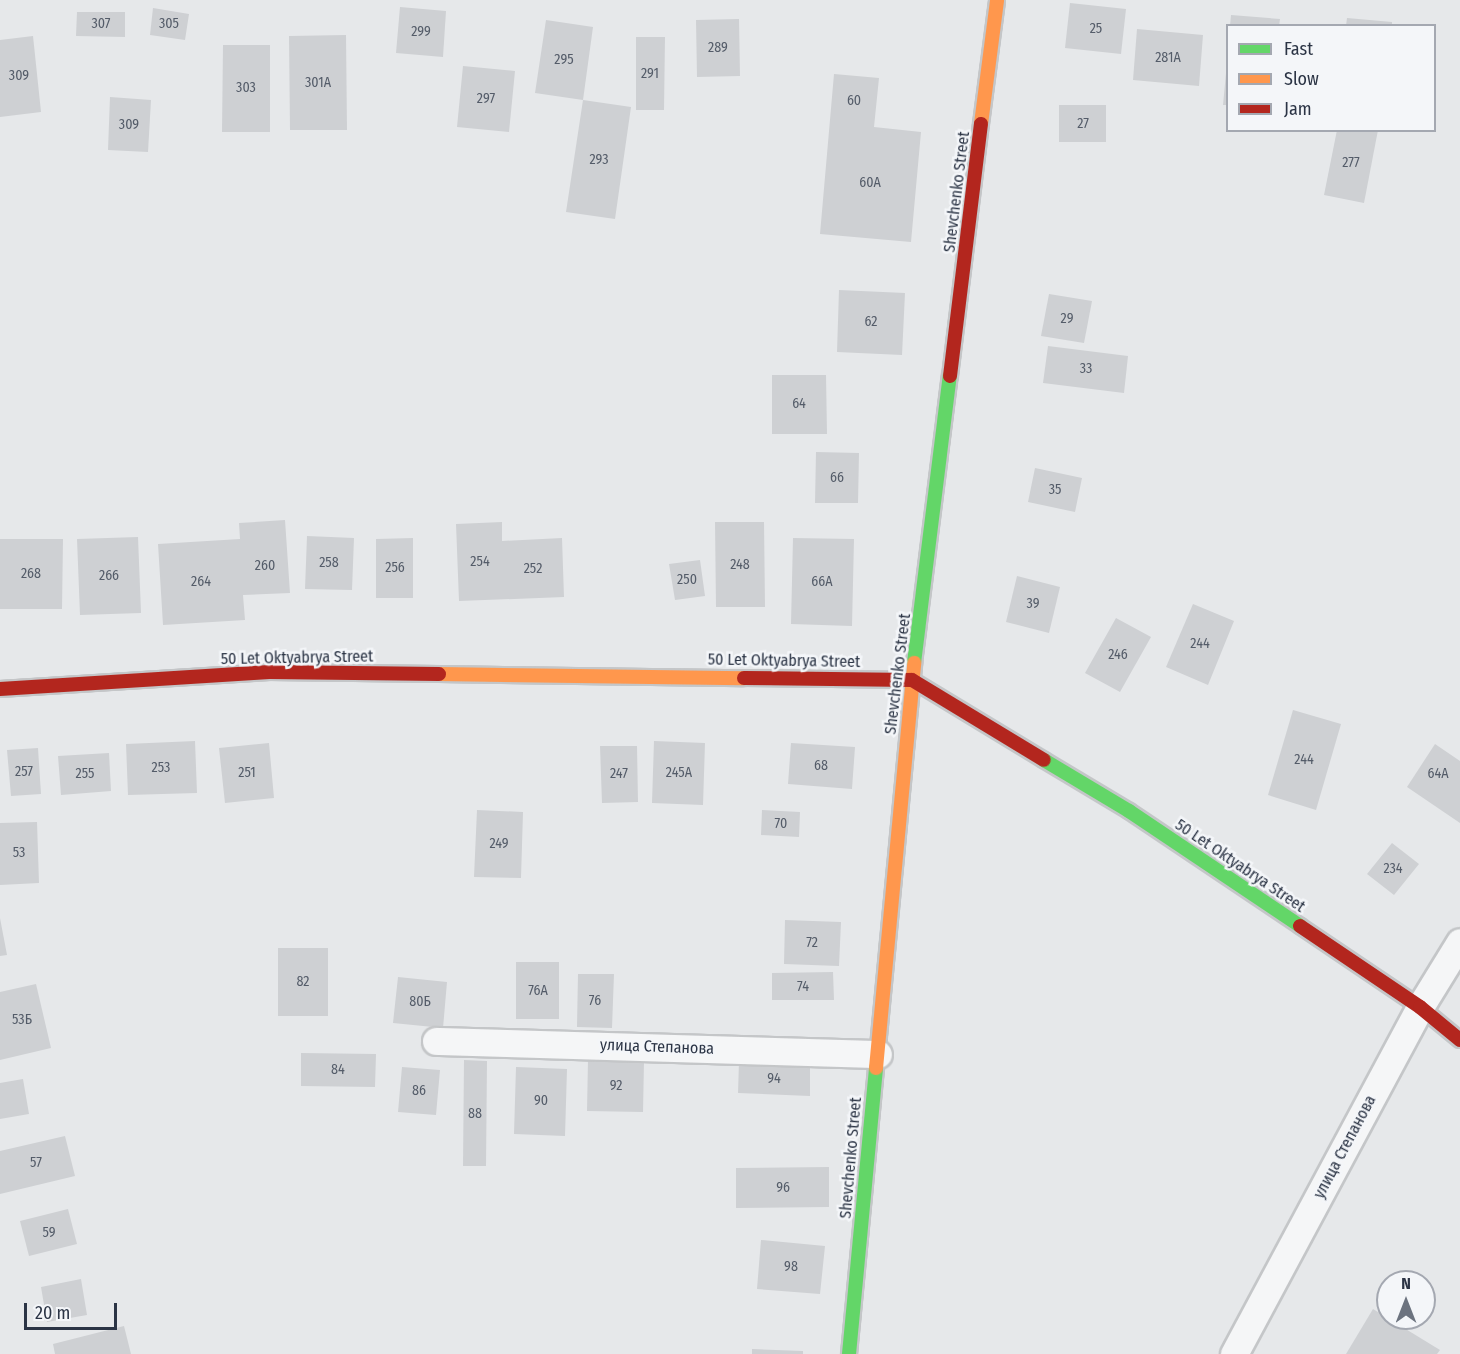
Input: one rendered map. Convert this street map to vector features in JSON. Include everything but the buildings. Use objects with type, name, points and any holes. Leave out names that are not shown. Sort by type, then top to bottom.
[{"type":"street","name":"Shevchenko Street","points":[[849,1354],[912,680],[997,0]]},
{"type":"street","name":"50 Let Oktyabrya Street","points":[[0,689],[269,672],[912,680],[1129,811],[1420,1007],[1460,1040]]},
{"type":"street","name":"улица Степанова","points":[[1234,1354],[1420,1007],[1460,942]]},
{"type":"street","name":"улица Степанова","points":[[436,1041],[878,1054]]},
{"type":"traffic: fast","points":[[914,663],[950,376]]},
{"type":"traffic: fast","points":[[1044,760],[1129,811],[1300,926]]},
{"type":"traffic: fast","points":[[849,1354],[876,1068]]},
{"type":"traffic: slow","points":[[981,124],[997,0]]},
{"type":"traffic: slow","points":[[876,1068],[914,663]]},
{"type":"traffic: slow","points":[[439,674],[744,678]]},
{"type":"traffic: jam","points":[[950,376],[981,124]]},
{"type":"traffic: jam","points":[[0,689],[269,672],[439,674]]},
{"type":"traffic: jam","points":[[744,678],[912,680],[1044,760]]},
{"type":"traffic: jam","points":[[1300,926],[1420,1007],[1460,1040]]}]
